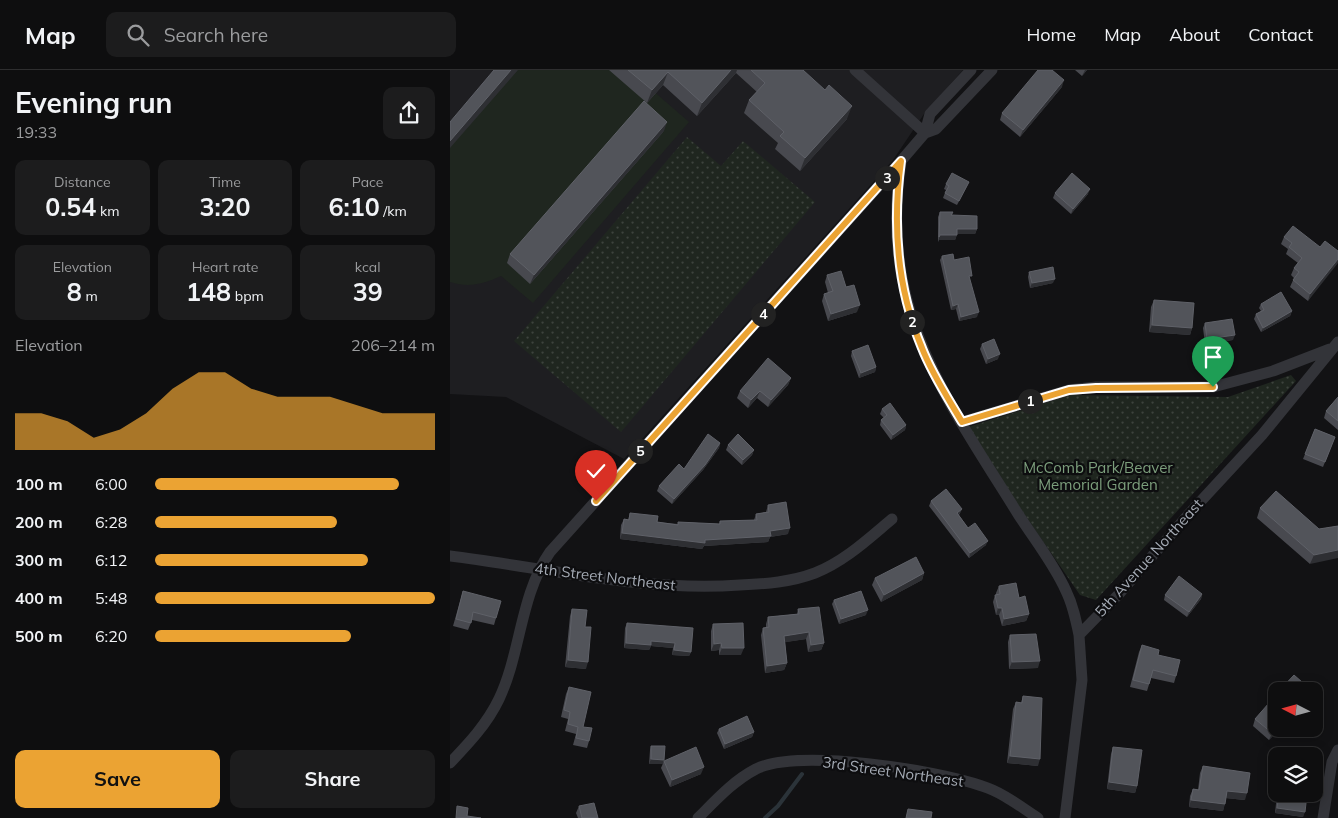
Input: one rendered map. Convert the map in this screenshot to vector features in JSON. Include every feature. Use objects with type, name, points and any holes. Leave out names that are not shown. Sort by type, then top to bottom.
[{"type":"street","points":[[855,70],[925,133]]},
{"type":"street","points":[[450,763],[477,734],[499,699],[540,569],[550,552],[901,161],[925,133],[930,114],[971,70]]},
{"type":"street","points":[[925,133],[936,129],[992,70]]},
{"type":"street","points":[[901,161],[897,190],[896,227],[903,291],[922,349],[962,422],[1066,591],[1079,635],[1082,680],[1065,818]]},
{"type":"street","points":[[962,422],[1069,390],[1213,387],[1273,370],[1335,345]]},
{"type":"street","name":"5th Avenue Northeast","points":[[1079,635],[1119,594],[1188,515],[1262,435],[1335,345]]},
{"type":"street","name":"4th Street Northeast","points":[[450,556],[603,579],[666,586],[721,587],[777,583],[796,579],[832,565],[849,554],[892,519]]},
{"type":"street","points":[[1323,818],[1332,762],[1338,750]]},
{"type":"street","name":"3rd Street Northeast","points":[[698,818],[738,780],[757,769],[784,761],[818,760],[851,762],[921,772],[984,786],[1038,818]]},
{"type":"shaded area","points":[[450,70],[963,70],[924,114],[893,160],[624,459],[506,397],[450,394]]},
{"type":"green space","points":[[497,70],[629,70],[689,122],[533,303],[501,276],[476,284],[463,285],[450,282],[450,125]]},
{"type":"green space","points":[[687,137],[721,166],[743,141],[815,202],[621,432],[514,341]]},
{"type":"green space","name":"McComb Park/Beaver Memorial Garden","points":[[1291,375],[1296,381],[1096,600],[1080,595],[965,428],[1070,395],[1228,397]]},
{"type":"building","points":[[494,70],[511,70],[450,141],[450,122]]},
{"type":"building","points":[[628,70],[731,70],[702,103],[668,72],[652,90]]},
{"type":"building","points":[[751,70],[803,70],[825,90],[829,85],[852,106],[805,158],[780,136],[784,132],[749,100],[765,83]]},
{"type":"building","points":[[1038,70],[1052,70],[1064,80],[1023,130],[1002,113]]},
{"type":"building","points":[[644,101],[667,122],[534,275],[510,254]]},
{"type":"building","points":[[952,173],[969,182],[959,201],[945,193],[949,186],[946,184]]},
{"type":"building","points":[[1072,173],[1090,189],[1073,209],[1055,193]]},
{"type":"building","points":[[940,212],[953,212],[951,215],[977,216],[977,229],[957,229],[957,235],[940,235],[939,237]]},
{"type":"building","points":[[1293,226],[1320,247],[1325,241],[1338,251],[1338,259],[1310,294],[1293,280],[1299,272],[1294,268],[1302,258],[1289,247],[1292,243],[1284,237]]},
{"type":"building","points":[[953,254],[954,260],[969,257],[972,276],[969,276],[979,312],[961,317],[958,304],[953,306],[942,256]]},
{"type":"building","points":[[1053,267],[1055,279],[1032,283],[1029,272]]},
{"type":"building","points":[[841,271],[846,287],[854,285],[860,305],[831,314],[824,294],[833,291],[827,275]]},
{"type":"building","points":[[1281,292],[1292,311],[1263,328],[1256,314],[1264,310],[1261,304]]},
{"type":"building","points":[[1154,300],[1194,303],[1192,328],[1152,325]]},
{"type":"building","points":[[1232,319],[1235,335],[1207,339],[1205,323]]},
{"type":"building","points":[[994,339],[1000,354],[988,359],[982,344]]},
{"type":"building","points":[[868,345],[876,367],[861,373],[852,351]]},
{"type":"building","points":[[768,358],[791,378],[771,400],[760,391],[751,400],[740,391]]},
{"type":"building","points":[[1338,397],[1338,421],[1326,411]]},
{"type":"building","points":[[890,403],[906,425],[893,435],[881,420],[887,415],[882,409]]},
{"type":"building","points":[[1315,429],[1335,437],[1325,462],[1305,454]]},
{"type":"building","points":[[708,434],[720,443],[705,465],[674,499],[659,486],[679,464],[684,469]]},
{"type":"building","points":[[738,434],[754,450],[743,460],[728,445]]},
{"type":"building","points":[[946,489],[962,509],[957,513],[968,528],[975,523],[988,541],[970,553],[931,501]]},
{"type":"building","points":[[1276,491],[1319,529],[1338,526],[1338,550],[1314,555],[1260,508]]},
{"type":"building","points":[[786,502],[790,528],[770,531],[771,536],[705,540],[705,543],[622,533],[624,519],[629,520],[630,513],[658,516],[657,522],[678,525],[678,522],[720,524],[720,521],[757,520],[756,514],[769,512],[768,505]]},
{"type":"building","points":[[916,557],[924,573],[884,595],[875,578]]},
{"type":"building","points":[[1179,576],[1202,594],[1189,612],[1165,595]]},
{"type":"building","points":[[1016,583],[1019,598],[1025,596],[1029,614],[1004,619],[1002,608],[998,608],[995,595],[1000,594],[999,586]]},
{"type":"building","points":[[463,591],[501,601],[496,618],[473,612],[471,623],[456,619]]},
{"type":"building","points":[[861,591],[868,610],[841,619],[834,600]]},
{"type":"building","points":[[819,607],[824,643],[811,645],[809,632],[784,636],[787,663],[767,666],[763,628],[769,627],[768,617],[799,614],[798,609]]},
{"type":"building","points":[[572,609],[587,610],[585,627],[591,627],[588,662],[568,660]]},
{"type":"building","points":[[627,623],[693,628],[691,652],[674,650],[675,643],[651,641],[651,645],[626,643]]},
{"type":"building","points":[[743,623],[744,648],[722,648],[721,643],[714,644],[713,624]]},
{"type":"building","points":[[1036,634],[1040,661],[1012,662],[1010,635]]},
{"type":"building","points":[[1142,645],[1159,650],[1158,655],[1180,660],[1176,676],[1153,670],[1149,684],[1133,680]]},
{"type":"building","points":[[1294,675],[1302,682],[1287,682]]},
{"type":"building","points":[[569,687],[591,692],[583,727],[592,728],[589,741],[576,738],[578,727],[568,724],[570,712],[564,710]]},
{"type":"building","points":[[1023,696],[1042,698],[1040,759],[1010,756],[1016,702],[1022,703]]},
{"type":"building","points":[[1268,704],[1268,730],[1255,719]]},
{"type":"building","points":[[747,716],[754,732],[725,744],[719,729]]},
{"type":"building","points":[[651,746],[665,746],[664,760],[651,759]]},
{"type":"building","points":[[696,747],[704,767],[672,780],[664,761]]},
{"type":"building","points":[[1113,747],[1142,750],[1137,786],[1109,782]]},
{"type":"building","points":[[1203,766],[1250,773],[1247,793],[1227,791],[1225,804],[1191,800],[1193,789],[1199,790]]},
{"type":"building","points":[[1278,802],[1306,802],[1305,812],[1277,808]]},
{"type":"building","points":[[594,803],[598,818],[582,818],[579,806]]},
{"type":"building","points":[[457,806],[468,808],[467,816],[481,818],[456,818]]},
{"type":"building","points":[[908,809],[932,812],[931,818],[906,818]]},
{"type":"waterway","points":[[765,818],[778,806],[802,774]]},
{"type":"route","points":[[596,501],[833,234],[901,161],[897,190],[896,227],[903,291],[922,349],[962,422],[1069,390],[1213,387]]}]
